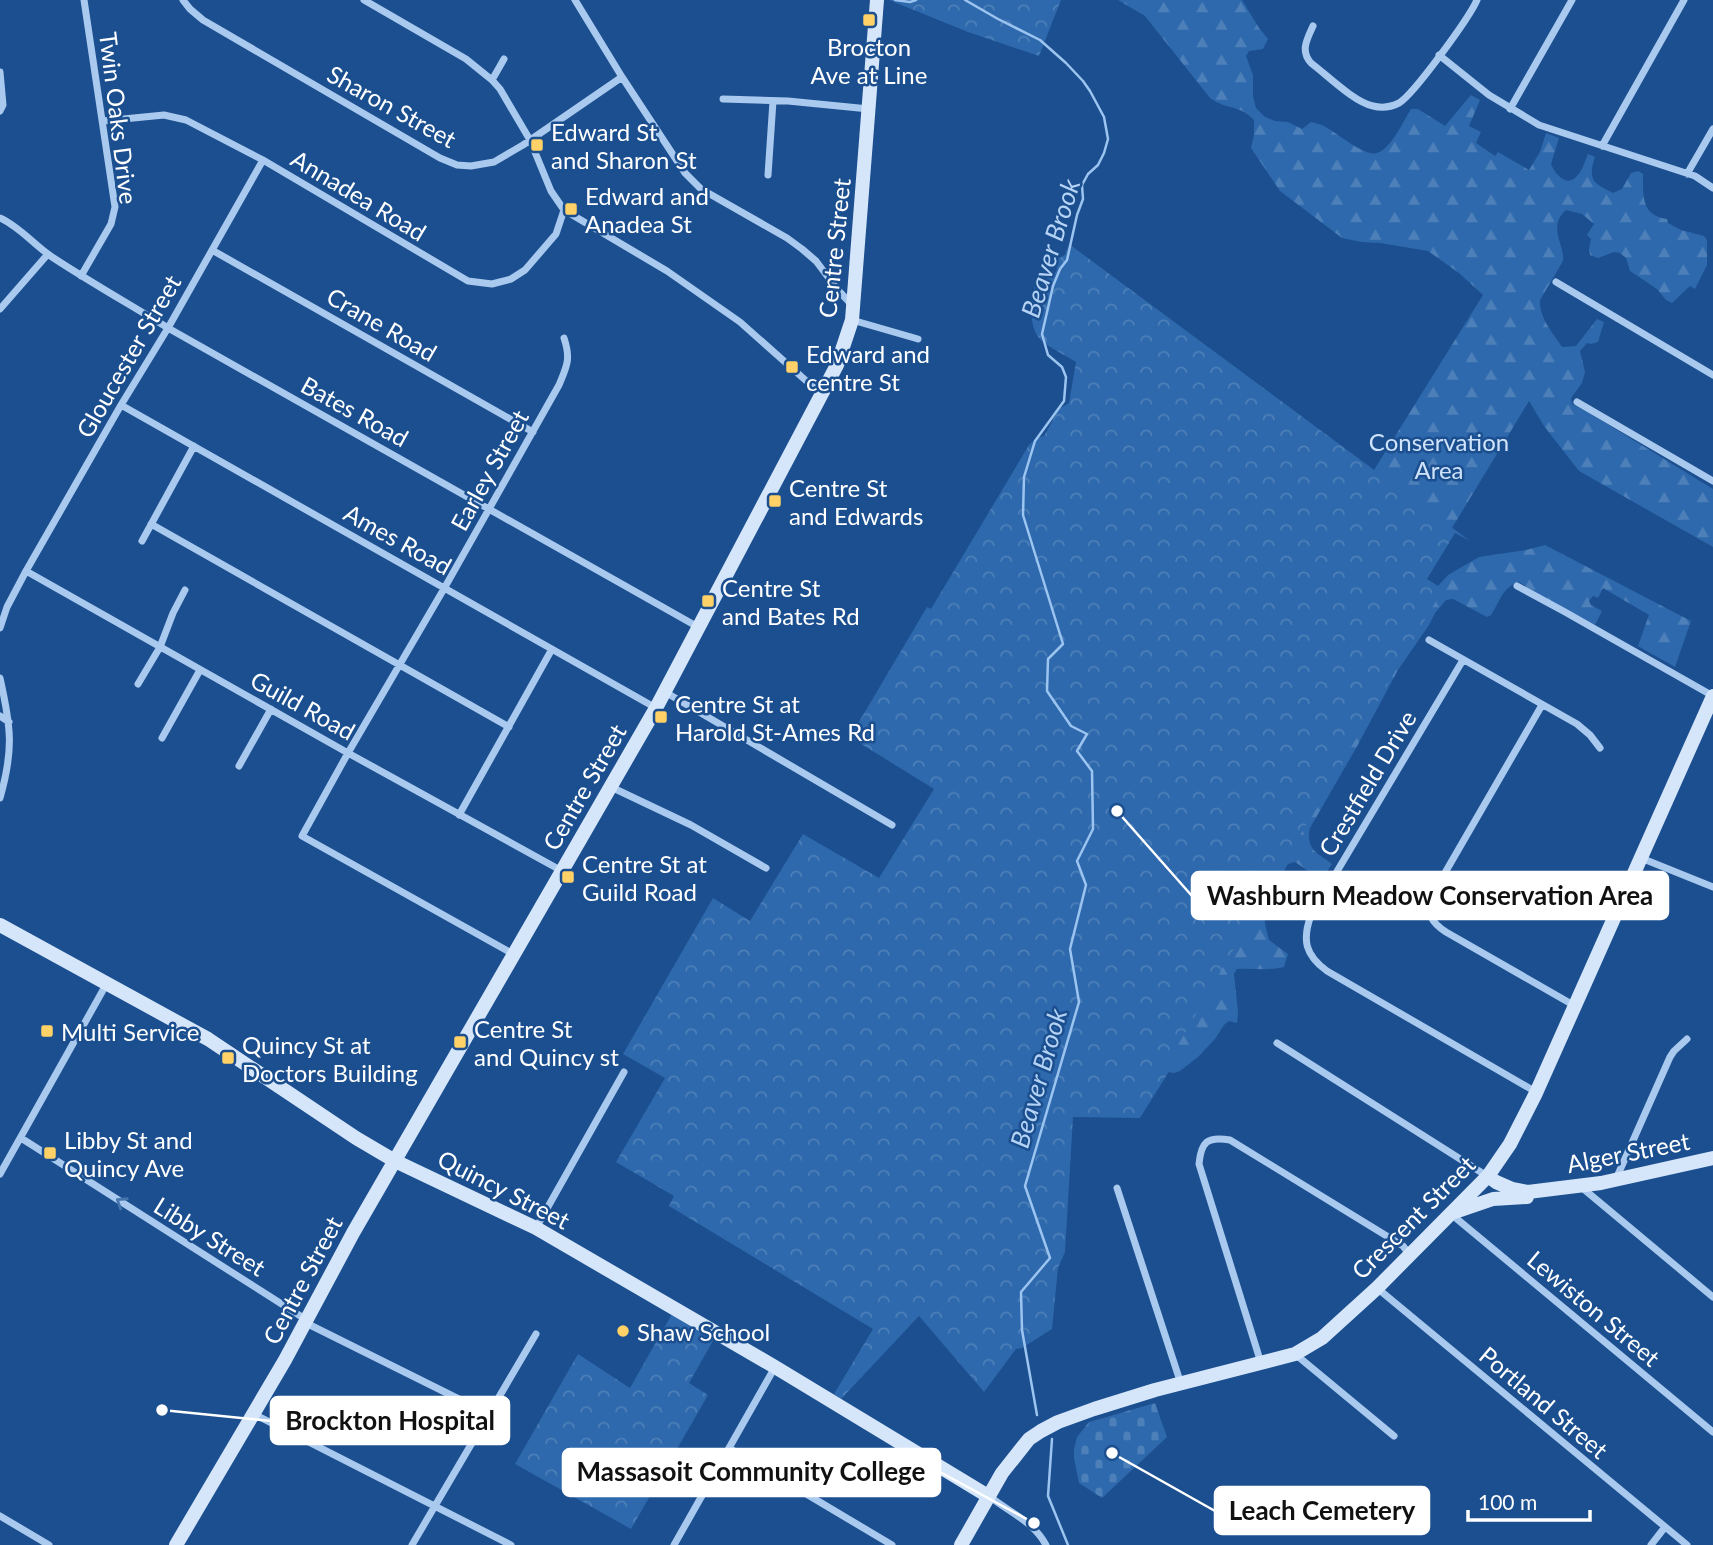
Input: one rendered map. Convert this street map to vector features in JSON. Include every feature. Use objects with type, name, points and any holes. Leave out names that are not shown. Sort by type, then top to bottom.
[{"type":"main road","name":"Centre Street","points":[[176,1545],[254,1414],[344,1249],[665,692],[837,365],[852,313],[877,0]]},
{"type":"main road","name":"Crescent Street","points":[[961,1545],[1012,1459],[1041,1431],[1094,1409],[1155,1390],[1295,1354],[1322,1338],[1377,1288],[1488,1176],[1510,1144],[1536,1093],[1713,696]]},
{"type":"main road","name":"Quincy Street","points":[[0,925],[208,1039],[355,1139],[536,1228],[775,1367],[988,1496]]},
{"type":"main road","name":"Alger Street","points":[[1488,1176],[1512,1189],[1528,1192],[1616,1180],[1713,1158]]},
{"type":"main road","points":[[1451,1214],[1487,1201],[1537,1196],[1551,1189]]},
{"type":"street","name":"Twin Oaks Drive","points":[[81,276],[111,224],[114,207],[84,0]]},
{"type":"street","name":"Sharon Street","points":[[183,0],[203,20],[440,158],[457,164],[471,166],[494,162],[622,78]]},
{"type":"street","points":[[364,0],[466,59],[492,80],[530,140],[551,191],[564,210],[667,271],[740,322],[821,395]]},
{"type":"street","points":[[575,0],[679,165],[701,189],[802,249],[816,261],[852,313],[918,339]]},
{"type":"street","points":[[1313,26],[1305,46],[1307,58],[1355,98],[1369,106],[1391,106],[1405,99],[1466,20],[1477,0]]},
{"type":"street","points":[[1510,109],[1572,0]]},
{"type":"street","points":[[1602,146],[1684,0]]},
{"type":"street","points":[[1439,55],[1510,109],[1548,128],[1687,174],[1713,188]]},
{"type":"street","points":[[492,80],[504,59]]},
{"type":"street","points":[[0,72],[1,107]]},
{"type":"street","points":[[723,99],[870,109]]},
{"type":"street","points":[[768,175],[773,101]]},
{"type":"street","name":"Annadea Road","points":[[103,121],[164,114],[186,120],[263,160],[468,281],[492,284],[511,279],[525,270],[556,234],[564,210]]},
{"type":"street","points":[[1687,174],[1713,129]]},
{"type":"street","name":"Gloucester Street","points":[[0,628],[7,607],[26,571],[263,160]]},
{"type":"street","name":"Bates Road","points":[[0,218],[10,222],[48,254],[81,276],[168,328],[698,627]]},
{"type":"street","name":"Crane Road","points":[[212,250],[533,432]]},
{"type":"street","points":[[0,309],[48,254]]},
{"type":"street","points":[[1556,282],[1713,375]]},
{"type":"street","name":"Earley Street","points":[[514,955],[302,836],[559,385],[568,362],[564,338]]},
{"type":"street","points":[[1577,402],[1713,481]]},
{"type":"street","name":"Ames Road","points":[[121,405],[656,708]]},
{"type":"street","points":[[142,541],[194,446]]},
{"type":"street","points":[[151,524],[509,727]]},
{"type":"street","name":"Guild Road","points":[[26,571],[562,872]]},
{"type":"street","points":[[1517,586],[1713,696]]},
{"type":"street","points":[[138,684],[160,648],[185,590]]},
{"type":"street","points":[[1429,640],[1584,729],[1600,748]]},
{"type":"street","points":[[459,815],[552,649]]},
{"type":"street","name":"Crestfield Drive","points":[[1463,660],[1311,915],[1307,925],[1306,945],[1316,963],[1326,971],[1536,1093]]},
{"type":"street","points":[[162,738],[200,670]]},
{"type":"street","points":[[0,678],[9,722],[10,754],[0,798]]},
{"type":"street","points":[[665,692],[892,825]]},
{"type":"street","points":[[1542,705],[1430,897],[1429,915],[1433,922],[1446,932],[1576,1006]]},
{"type":"street","points":[[239,766],[271,709]]},
{"type":"street","points":[[0,716],[9,722]]},
{"type":"street","points":[[611,787],[691,825],[766,868]]},
{"type":"street","points":[[1642,858],[1713,887]]},
{"type":"street","points":[[0,1174],[107,983]]},
{"type":"street","points":[[1616,1180],[1670,1057],[1687,1039]]},
{"type":"street","points":[[1278,1043],[1488,1176]]},
{"type":"street","points":[[536,1228],[624,1072]]},
{"type":"street","points":[[1261,1363],[1199,1164],[1200,1149],[1208,1141],[1216,1137],[1230,1140],[1403,1246],[1410,1255]]},
{"type":"street","name":"Libby Street","points":[[21,1138],[302,1317],[306,1323],[489,1414]]},
{"type":"street","points":[[1580,1186],[1713,1297]]},
{"type":"street","points":[[1117,1188],[1181,1385]]},
{"type":"street","name":"Lewiston Street","points":[[1451,1214],[1713,1432]]},
{"type":"street","name":"Portland Street","points":[[1377,1288],[1687,1545]]},
{"type":"street","points":[[412,1545],[536,1334]]},
{"type":"street","points":[[1295,1354],[1394,1436]]},
{"type":"street","points":[[674,1545],[775,1367]]},
{"type":"street","points":[[254,1414],[511,1545]]},
{"type":"street","points":[[729,1448],[892,1545]]},
{"type":"street","points":[[988,1496],[1027,1521],[1046,1545]]},
{"type":"street","points":[[0,1516],[49,1545]]},
{"type":"street","points":[[1651,1545],[1665,1527]]},
{"type":"green space","points":[[889,0],[1061,0],[1039,56],[968,32]]},
{"type":"green space","name":"Conservation Area","points":[[1118,0],[1242,0],[1268,39],[1263,49],[1249,51],[1246,56],[1253,75],[1256,108],[1265,117],[1288,122],[1302,129],[1311,122],[1322,125],[1371,153],[1377,153],[1387,146],[1411,109],[1418,109],[1445,126],[1471,95],[1480,100],[1469,126],[1481,132],[1476,143],[1495,156],[1498,152],[1529,170],[1540,152],[1546,133],[1559,138],[1551,164],[1555,172],[1565,180],[1569,181],[1577,176],[1588,154],[1595,157],[1592,171],[1594,180],[1613,193],[1622,189],[1631,173],[1638,171],[1643,174],[1645,203],[1652,214],[1667,219],[1668,223],[1681,230],[1704,236],[1707,240],[1707,265],[1695,289],[1690,286],[1672,303],[1630,271],[1626,258],[1620,253],[1614,252],[1598,258],[1590,255],[1591,239],[1587,235],[1594,224],[1582,214],[1566,210],[1560,216],[1557,229],[1563,261],[1540,300],[1540,307],[1547,325],[1562,347],[1576,346],[1597,319],[1604,322],[1598,342],[1587,343],[1580,351],[1585,372],[1582,383],[1571,398],[1572,404],[1713,489],[1713,547],[1579,471],[1544,426],[1529,401],[1452,528],[1374,470],[1483,295],[1459,273],[1428,251],[1342,238],[1280,191],[1251,148],[1254,120],[1243,112],[1210,98],[1145,16]]},
{"type":"green space","points":[[1069,244],[1470,541],[1455,533],[1427,579],[1443,589],[1178,1045],[1183,1049],[1140,1118],[1073,1117],[1065,1252],[1058,1268],[1052,1329],[1016,1349],[984,1392],[919,1316],[841,1399],[834,1394],[873,1329],[669,1206],[674,1196],[616,1162],[665,1078],[623,1054],[713,898],[750,921],[803,834],[879,878],[934,789],[850,737],[927,607],[931,609],[1029,445],[1044,436],[1059,409],[1069,403],[1076,362],[1037,336],[1032,322],[1032,297],[1036,283],[1054,275],[1057,269],[1055,260],[1065,255]]},
{"type":"green space","points":[[1545,545],[1691,621],[1675,667],[1638,646],[1649,615],[1603,588],[1598,598],[1593,596],[1589,601],[1602,611],[1595,625],[1558,607],[1519,582],[1505,591],[1491,615],[1487,617],[1453,599],[1446,600],[1398,670],[1310,828],[1311,846],[1332,864],[1321,880],[1295,862],[1288,864],[1264,906],[1269,940],[1288,954],[1284,967],[1237,969],[1234,974],[1237,1023],[1229,1021],[1224,1025],[1198,1057],[1180,1071],[1174,1073],[1158,1070],[1427,598],[1448,575],[1479,557]]},
{"type":"green space","points":[[672,1314],[714,1339],[689,1383],[708,1395],[631,1529],[515,1464],[578,1354],[630,1388]]},
{"type":"green space","points":[[1155,1403],[1167,1437],[1102,1498],[1079,1483],[1074,1449],[1077,1437],[1089,1422]]},
{"type":"waterway","name":"Beaver Brook","points":[[895,0],[916,0]]},
{"type":"waterway","name":"Beaver Brook","points":[[965,0],[1040,40],[1066,63],[1090,91],[1104,117],[1108,139],[1098,165],[1088,174],[1082,185],[1083,199],[1067,260],[1053,286],[1042,334],[1048,355],[1062,367],[1066,377],[1064,401],[1035,441],[1024,477],[1023,515],[1063,644],[1048,659],[1047,691],[1071,726],[1087,734],[1077,751],[1092,771],[1093,829],[1077,861],[1086,885],[1070,949],[1079,1002],[1025,1186],[1050,1258],[1021,1292],[1022,1330],[1037,1415]]},
{"type":"waterway","name":"Beaver Brook","points":[[1052,1439],[1048,1496],[1068,1545]]},
{"type":"place","name":"Brocton Ave at Line","points":[[869,20]]},
{"type":"place","name":"Edward St and Sharon St","points":[[537,145]]},
{"type":"place","name":"Edward and Anadea St","points":[[571,209]]},
{"type":"place","name":"Edward and centre St","points":[[792,367]]},
{"type":"place","name":"Centre St and Edwards","points":[[775,501]]},
{"type":"place","name":"Centre St and Bates Rd","points":[[708,601]]},
{"type":"place","name":"Centre St at Harold St-Ames Rd","points":[[661,717]]},
{"type":"place","name":"Washburn Meadow Conservation Area","points":[[1117,811]]},
{"type":"place","name":"Centre St at Guild Road","points":[[568,877]]},
{"type":"place","name":"Multi Service","points":[[47,1031]]},
{"type":"place","name":"Centre St and Quincy st","points":[[460,1042]]},
{"type":"place","name":"Quincy St at Doctors Building","points":[[228,1058]]},
{"type":"place","name":"Libby St and Quincy Ave","points":[[50,1153]]},
{"type":"place","name":"Shaw School","points":[[623,1331]]},
{"type":"place","name":"Brockton Hospital","points":[[162,1410]]},
{"type":"place","name":"Leach Cemetery","points":[[1112,1453]]},
{"type":"place","name":"Massasoit Community College","points":[[1034,1523]]}]
